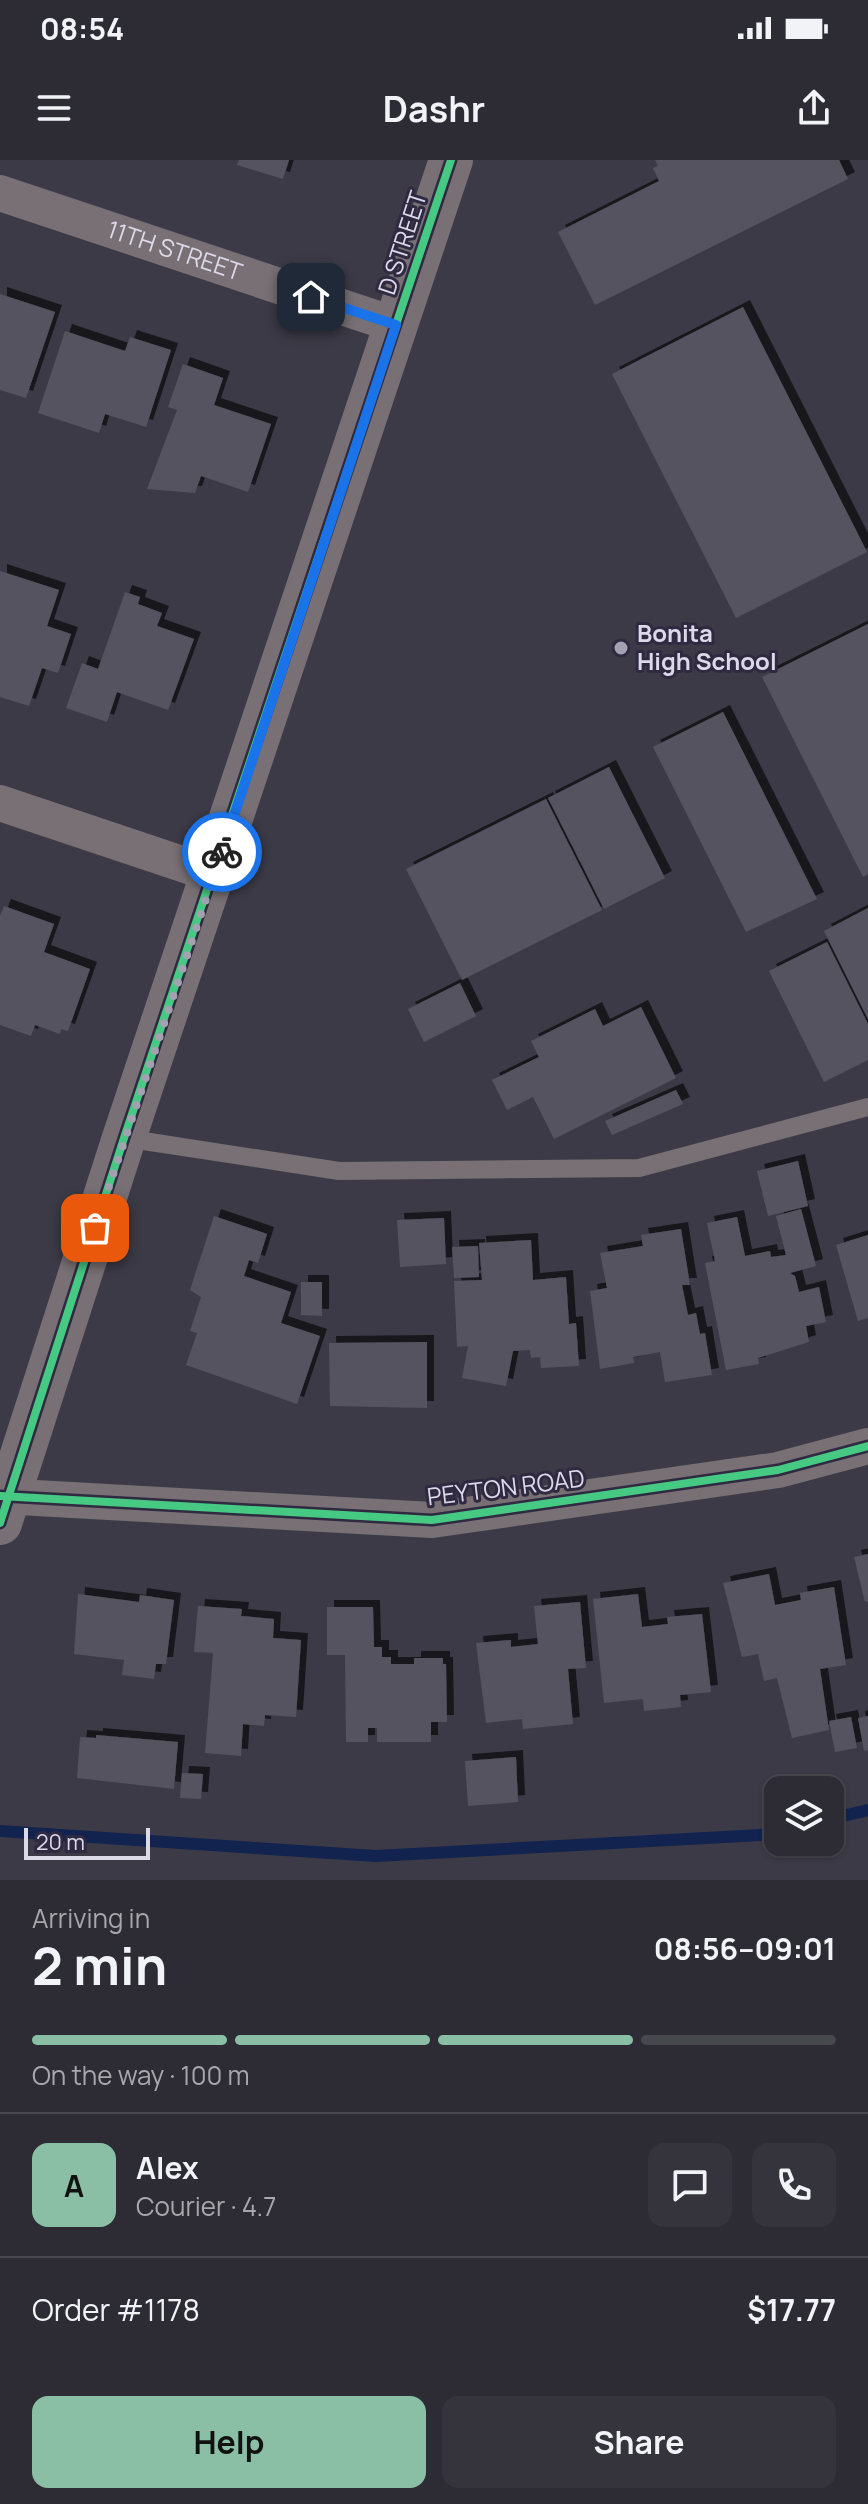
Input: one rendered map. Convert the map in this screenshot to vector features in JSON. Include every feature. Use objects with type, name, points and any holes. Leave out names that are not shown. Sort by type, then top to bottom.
[{"type":"street","name":"D STREET","points":[[3,1506],[451,160]]},
{"type":"street","name":"11TH STREET","points":[[0,193],[396,325]]},
{"type":"street","points":[[0,803],[215,875]]},
{"type":"street","name":"PEYTON ROAD","points":[[3,1506],[432,1520],[778,1470],[868,1446]]},
{"type":"lane","points":[[124,1138],[339,1171],[639,1168],[868,1107]]},
{"type":"building","points":[[239,160],[289,160],[283,179],[237,165]]},
{"type":"building","points":[[655,160],[839,160],[848,179],[595,305],[558,232],[659,181],[653,168],[658,166]]},
{"type":"building","points":[[0,294],[55,312],[26,398],[0,390]]},
{"type":"building","points":[[743,307],[867,552],[736,618],[612,374]]},
{"type":"building","points":[[65,331],[125,351],[130,337],[171,350],[146,427],[105,414],[99,433],[38,413]]},
{"type":"building","points":[[183,364],[223,378],[214,405],[271,424],[248,492],[201,476],[195,493],[147,489],[177,410],[168,407]]},
{"type":"building","points":[[0,571],[59,590],[47,626],[71,634],[58,673],[42,668],[29,706],[0,697]]},
{"type":"building","points":[[125,592],[140,597],[138,604],[162,613],[157,626],[194,639],[168,710],[117,692],[107,722],[66,708],[82,663],[98,669]]},
{"type":"building","points":[[868,624],[868,874],[863,877],[762,677]]},
{"type":"building","points":[[723,712],[817,899],[746,932],[653,747]]},
{"type":"building","points":[[609,767],[665,878],[604,909],[548,798]]},
{"type":"building","points":[[546,799],[602,910],[462,980],[406,869]]},
{"type":"building","points":[[4,906],[54,924],[44,952],[90,969],[68,1031],[61,1029],[60,1034],[35,1025],[31,1036],[0,1025],[0,916]]},
{"type":"building","points":[[868,908],[868,1019],[824,931]]},
{"type":"building","points":[[827,942],[868,1024],[868,1060],[824,1082],[769,971]]},
{"type":"building","points":[[460,983],[476,1016],[424,1042],[408,1009]]},
{"type":"building","points":[[641,1007],[676,1078],[554,1139],[533,1097],[507,1110],[492,1080],[539,1057],[531,1041],[595,1009],[603,1026]]},
{"type":"building","points":[[676,1090],[683,1104],[612,1135],[605,1121]]},
{"type":"building","points":[[798,1161],[808,1206],[768,1216],[757,1171]]},
{"type":"building","points":[[801,1209],[816,1266],[790,1273],[795,1276],[799,1292],[819,1287],[826,1322],[806,1326],[809,1342],[758,1358],[759,1364],[726,1370],[705,1263],[715,1261],[707,1223],[737,1217],[745,1256],[770,1251],[771,1257],[786,1255],[776,1216]]},
{"type":"building","points":[[214,1216],[267,1234],[258,1263],[249,1260],[244,1276],[291,1292],[281,1323],[320,1336],[297,1404],[186,1365],[197,1333],[190,1331],[201,1297],[190,1290]]},
{"type":"building","points":[[444,1218],[446,1264],[400,1267],[397,1220]]},
{"type":"building","points":[[681,1229],[690,1285],[682,1285],[688,1315],[696,1313],[700,1334],[705,1333],[712,1375],[665,1382],[660,1352],[633,1357],[634,1363],[600,1369],[590,1291],[607,1288],[600,1253],[643,1246],[641,1235]]},
{"type":"building","points":[[868,1235],[868,1318],[858,1321],[836,1245]]},
{"type":"building","points":[[531,1240],[533,1280],[566,1277],[569,1324],[576,1323],[579,1366],[541,1368],[540,1357],[531,1358],[530,1350],[513,1351],[506,1386],[462,1378],[468,1346],[457,1347],[454,1281],[482,1280],[479,1243]]},
{"type":"building","points":[[478,1246],[479,1277],[454,1278],[452,1247]]},
{"type":"building","points":[[301,1282],[322,1282],[322,1316],[301,1315]]},
{"type":"building","points":[[427,1342],[427,1408],[330,1406],[329,1343]]},
{"type":"building","points":[[868,1554],[868,1601],[865,1602],[854,1557]]},
{"type":"building","points":[[769,1574],[775,1605],[801,1600],[800,1593],[834,1587],[846,1665],[820,1669],[829,1730],[792,1738],[777,1678],[764,1681],[758,1654],[742,1657],[723,1583]]},
{"type":"building","points":[[78,1594],[139,1602],[140,1595],[174,1600],[166,1664],[156,1664],[154,1679],[122,1675],[124,1660],[74,1654]]},
{"type":"building","points":[[638,1594],[642,1627],[668,1624],[667,1617],[702,1614],[711,1692],[680,1695],[681,1707],[644,1711],[643,1699],[604,1703],[593,1599]]},
{"type":"building","points":[[580,1602],[586,1668],[568,1669],[573,1724],[523,1729],[522,1719],[486,1723],[476,1643],[511,1640],[511,1647],[538,1644],[534,1606]]},
{"type":"building","points":[[198,1606],[242,1609],[241,1616],[274,1619],[273,1638],[301,1640],[296,1717],[265,1715],[264,1726],[243,1724],[241,1756],[205,1753],[213,1653],[194,1652]]},
{"type":"building","points":[[327,1607],[373,1607],[374,1647],[382,1647],[382,1657],[391,1657],[391,1664],[414,1664],[414,1658],[443,1658],[443,1664],[446,1664],[447,1722],[431,1722],[431,1742],[377,1742],[377,1728],[368,1728],[368,1742],[346,1742],[345,1655],[327,1655]]},
{"type":"building","points":[[868,1716],[868,1750],[864,1751],[858,1718]]},
{"type":"building","points":[[851,1717],[857,1748],[835,1752],[829,1721]]},
{"type":"building","points":[[96,1735],[178,1742],[174,1789],[77,1778],[80,1737],[96,1738]]},
{"type":"building","points":[[516,1757],[518,1802],[468,1806],[465,1761]]},
{"type":"building","points":[[182,1773],[203,1774],[201,1799],[180,1798]]},
{"type":"waterway","points":[[844,1816],[868,1810]]},
{"type":"waterway","points":[[0,1831],[376,1856],[764,1834]]},
{"type":"cycle path","points":[[0,1523],[124,1138],[451,160]]},
{"type":"cycle path","points":[[0,1496],[432,1520],[778,1470],[868,1446]]},
{"type":"way so far","points":[[95,1228],[222,852]]},
{"type":"place","name":"Bonita High School","points":[[621,648]]},
{"type":"route","points":[[222,852],[396,325],[311,297]]}]
